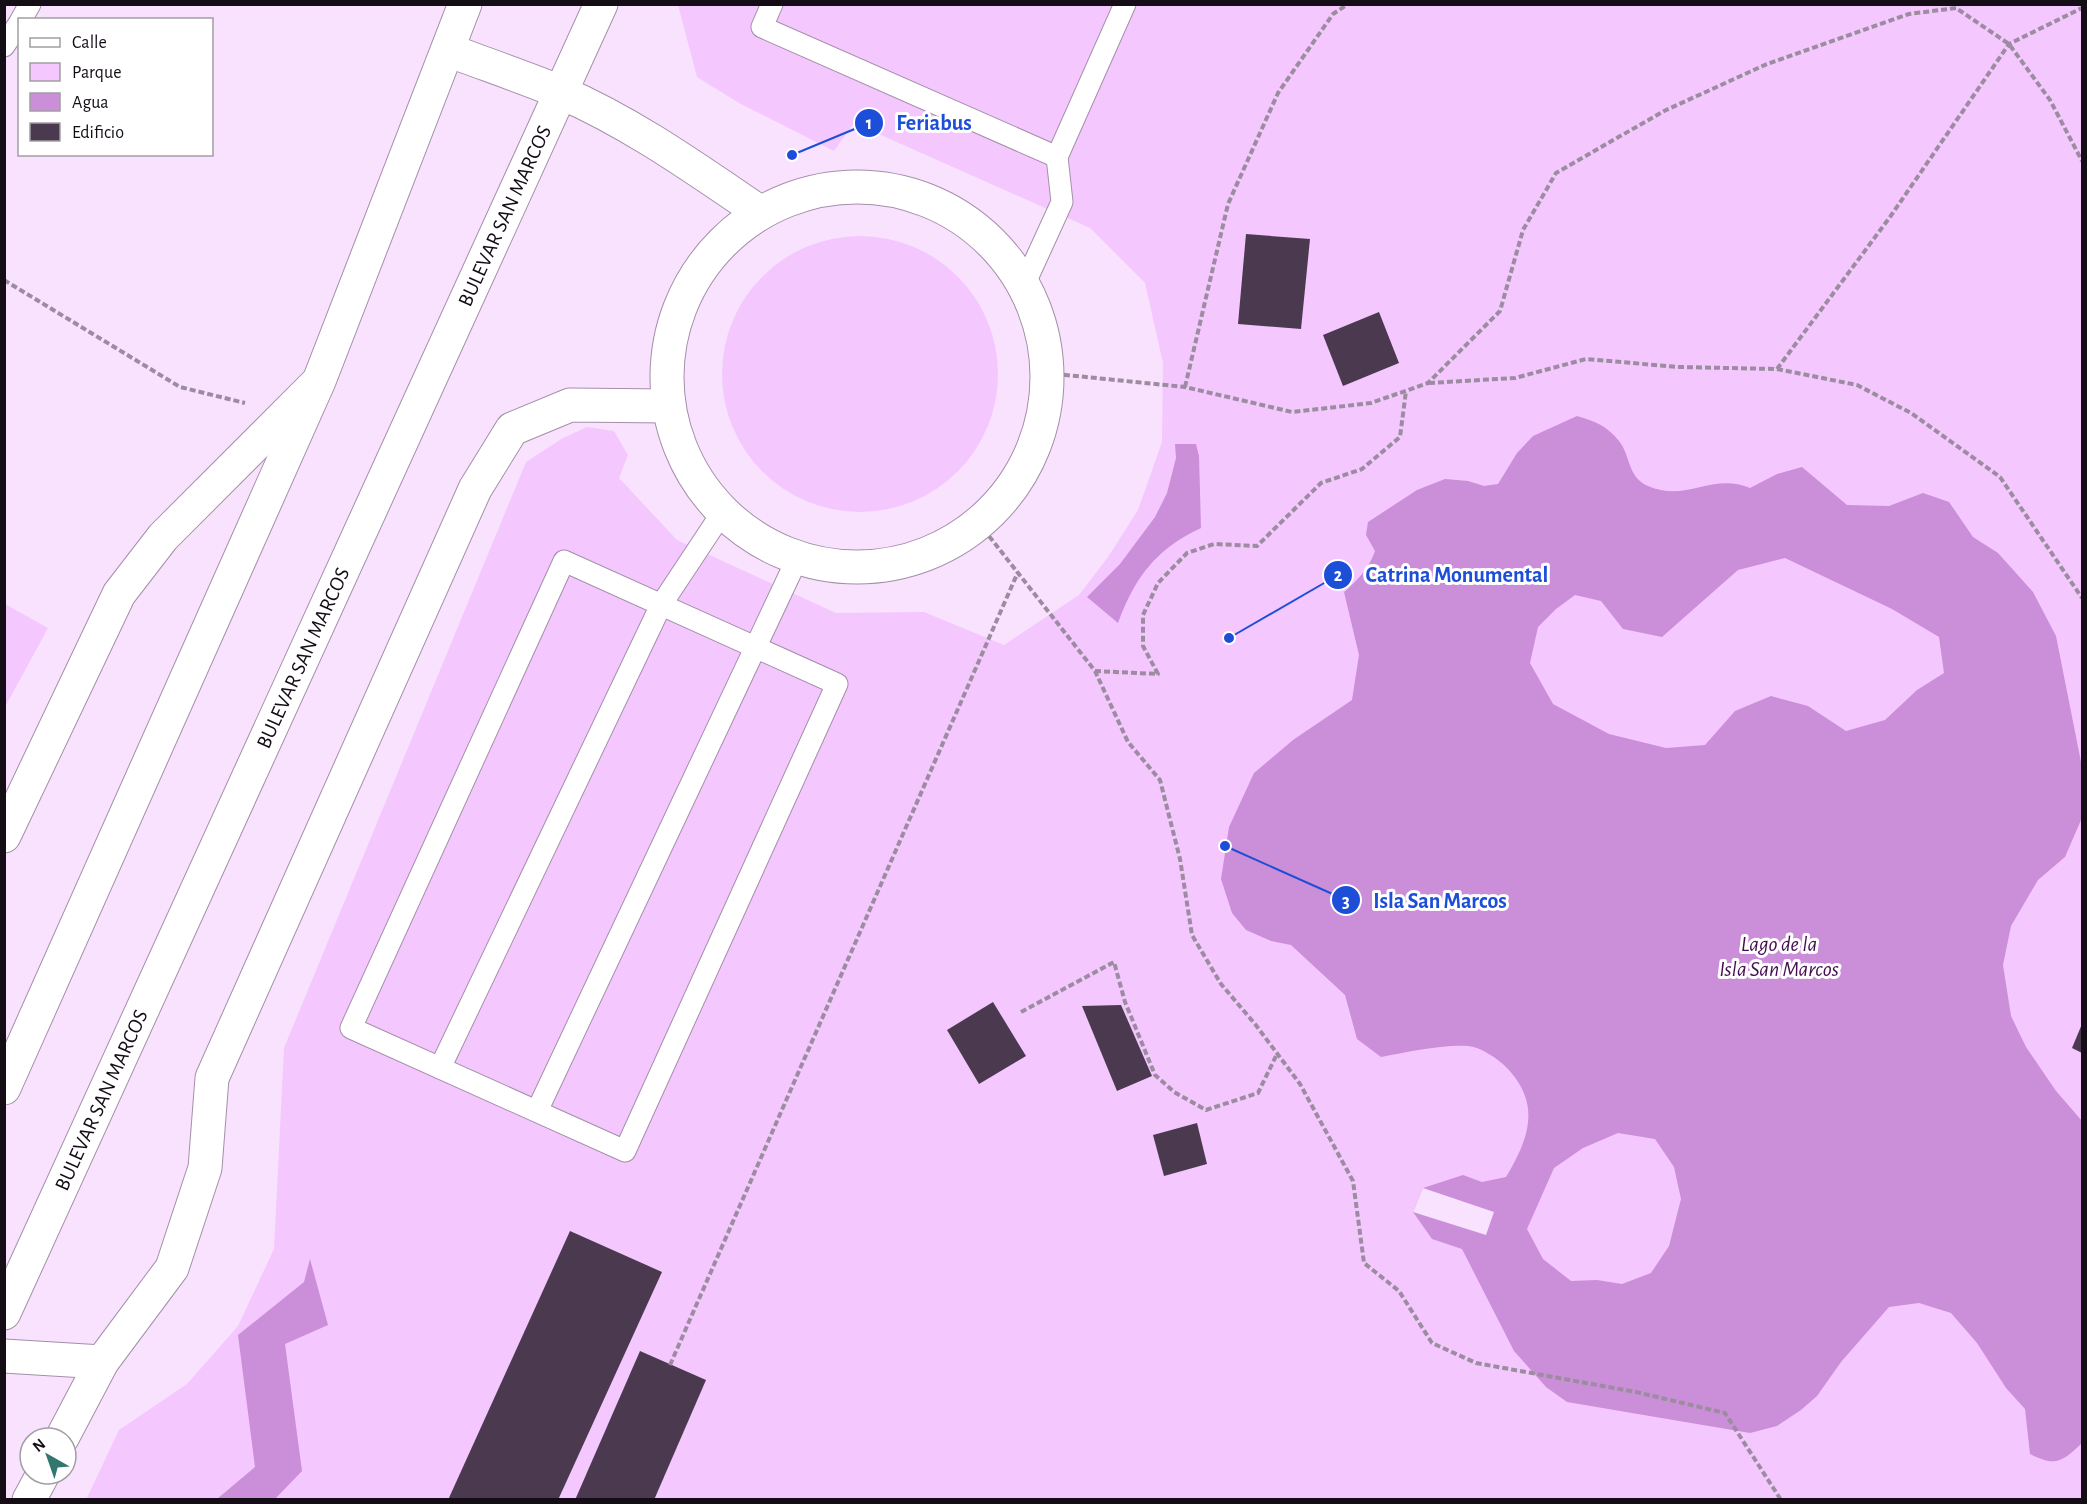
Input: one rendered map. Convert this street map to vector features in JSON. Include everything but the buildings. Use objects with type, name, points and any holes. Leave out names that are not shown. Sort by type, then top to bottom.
[{"type":"street","points":[[4,1088],[319,381],[465,4]]},
{"type":"street","name":"BULEVAR SAN MARCOS","points":[[4,1313],[601,4]]},
{"type":"street","points":[[448,50],[560,93],[614,119],[660,146],[761,213]]},
{"type":"street","points":[[878,187],[937,203],[987,236],[1025,283],[1046,340],[1047,401],[1030,459],[995,509],[947,546],[889,566],[829,567],[771,549],[722,513],[686,464],[668,406],[668,350],[684,296],[716,249],[761,213],[817,190],[878,187]]},
{"type":"street","points":[[4,836],[118,594],[163,537],[319,381]]},
{"type":"street","points":[[68,1426],[102,1362],[172,1268],[205,1168],[212,1078],[476,489],[512,429],[570,405],[668,406]]},
{"type":"street","points":[[4,1356],[102,1362]]},
{"type":"street","points":[[29,1500],[37,1486]]},
{"type":"lane","points":[[22,18],[30,4]]},
{"type":"lane","points":[[772,4],[762,27],[1057,157]]},
{"type":"lane","points":[[1025,283],[1062,202],[1057,157],[1125,4]]},
{"type":"lane","points":[[4,46],[18,24]]},
{"type":"lane","points":[[440,1068],[661,605],[722,513]]},
{"type":"lane","points":[[537,1111],[798,557]]},
{"type":"lane","points":[[564,561],[755,647],[837,684],[625,1151],[351,1028],[564,561]]},
{"type":"path","points":[[1185,387],[1228,204],[1278,93],[1333,14],[1348,4]]},
{"type":"path","points":[[1951,4],[2009,44],[2050,100],[2082,161]]},
{"type":"path","points":[[1428,383],[1500,311],[1523,230],[1556,173],[1664,111],[1767,64],[1909,14],[1956,8]]},
{"type":"path","points":[[1777,369],[1890,217],[2009,44],[2082,8]]},
{"type":"path","points":[[4,280],[180,387],[286,414]]},
{"type":"path","points":[[1046,373],[1185,387],[1292,412],[1371,403],[1428,383],[1515,378],[1586,359],[1678,367],[1777,369],[1857,385],[1911,413],[2000,477],[2082,598]]},
{"type":"path","points":[[1095,671],[1158,674],[1143,646],[1143,615],[1158,583],[1187,553],[1214,544],[1257,546],[1321,483],[1362,469],[1401,437],[1406,391]]},
{"type":"path","points":[[978,522],[1095,671],[1128,742],[1160,780],[1180,859],[1192,935],[1221,984],[1300,1083],[1353,1181],[1364,1263],[1399,1291],[1431,1343],[1476,1363],[1636,1392],[1725,1413],[1781,1500]]},
{"type":"path","points":[[670,1365],[1018,572]]},
{"type":"path","points":[[1021,1012],[1114,962],[1125,1002],[1155,1075],[1174,1092],[1206,1110],[1258,1093],[1278,1053]]},
{"type":"green space","points":[[678,5],[2082,5],[2082,1499],[86,1500],[119,1430],[187,1384],[238,1326],[274,1249],[284,1048],[526,462],[563,438],[587,427],[614,431],[628,455],[619,478],[677,540],[836,613],[924,612],[1004,645],[1079,595],[1108,557],[1138,510],[1162,442],[1163,363],[1145,283],[1090,228],[854,123],[834,151],[739,103],[697,77]]},
{"type":"green space","points":[[860,236],[887,239],[913,247],[936,260],[957,277],[974,298],[987,321],[995,347],[998,374],[995,401],[987,427],[974,450],[957,471],[936,488],[913,501],[887,509],[860,512],[833,509],[807,501],[784,488],[763,471],[746,450],[733,427],[725,401],[722,374],[725,347],[733,321],[746,298],[763,277],[784,260],[807,247],[833,239]]},
{"type":"green space","points":[[5,604],[48,628],[5,707]]},
{"type":"water","name":"Lago de la Isla San Marcos","points":[[1577,416],[1595,422],[1610,431],[1619,441],[1636,477],[1648,486],[1662,490],[1687,490],[1723,483],[1750,488],[1777,474],[1802,467],[1847,505],[1889,506],[1923,493],[1949,502],[1973,537],[1998,553],[2033,592],[2056,636],[2082,767],[2081,820],[2065,857],[2038,880],[2011,926],[2003,965],[2011,1016],[2026,1047],[2056,1091],[2082,1121],[2082,1443],[2064,1458],[2053,1461],[2030,1454],[2025,1409],[2006,1388],[1977,1343],[1951,1313],[1919,1303],[1889,1307],[1841,1362],[1817,1396],[1777,1426],[1750,1433],[1567,1402],[1546,1387],[1514,1351],[1462,1249],[1432,1239],[1413,1212],[1423,1188],[1463,1175],[1482,1182],[1506,1177],[1521,1148],[1528,1120],[1528,1106],[1524,1092],[1516,1079],[1504,1065],[1492,1056],[1468,1046],[1437,1047],[1381,1057],[1357,1039],[1345,995],[1291,945],[1271,941],[1246,930],[1232,913],[1221,879],[1229,827],[1254,773],[1293,740],[1352,700],[1359,655],[1344,592],[1370,563],[1375,551],[1366,535],[1368,522],[1417,490],[1445,479],[1468,481],[1484,486],[1498,484],[1517,453],[1533,436]],"holes":[[[1785,558],[1892,609],[1939,637],[1944,673],[1917,690],[1885,720],[1846,731],[1808,706],[1771,696],[1735,711],[1705,745],[1666,748],[1609,734],[1553,704],[1530,663],[1538,627],[1556,609],[1575,595],[1601,601],[1623,629],[1662,637],[1738,570]],[[1618,1133],[1655,1139],[1674,1167],[1681,1199],[1669,1246],[1651,1273],[1622,1284],[1597,1280],[1571,1281],[1543,1259],[1527,1229],[1554,1168],[1583,1148]]]},
{"type":"water","points":[[1175,444],[1196,444],[1199,456],[1201,528],[1171,545],[1149,566],[1132,592],[1118,623],[1087,597],[1120,564],[1155,517],[1167,493],[1176,458]]},
{"type":"water","points":[[310,1259],[328,1325],[285,1344],[302,1471],[275,1499],[217,1499],[255,1467],[238,1335],[304,1282]]},
{"type":"pier","points":[[1423,1188],[1494,1212],[1486,1235],[1413,1212]]},
{"type":"place","name":"Feriabus","points":[[792,155]]},
{"type":"place","name":"Catrina Monumental","points":[[1229,638]]},
{"type":"place","name":"Isla San Marcos","points":[[1225,846]]}]
